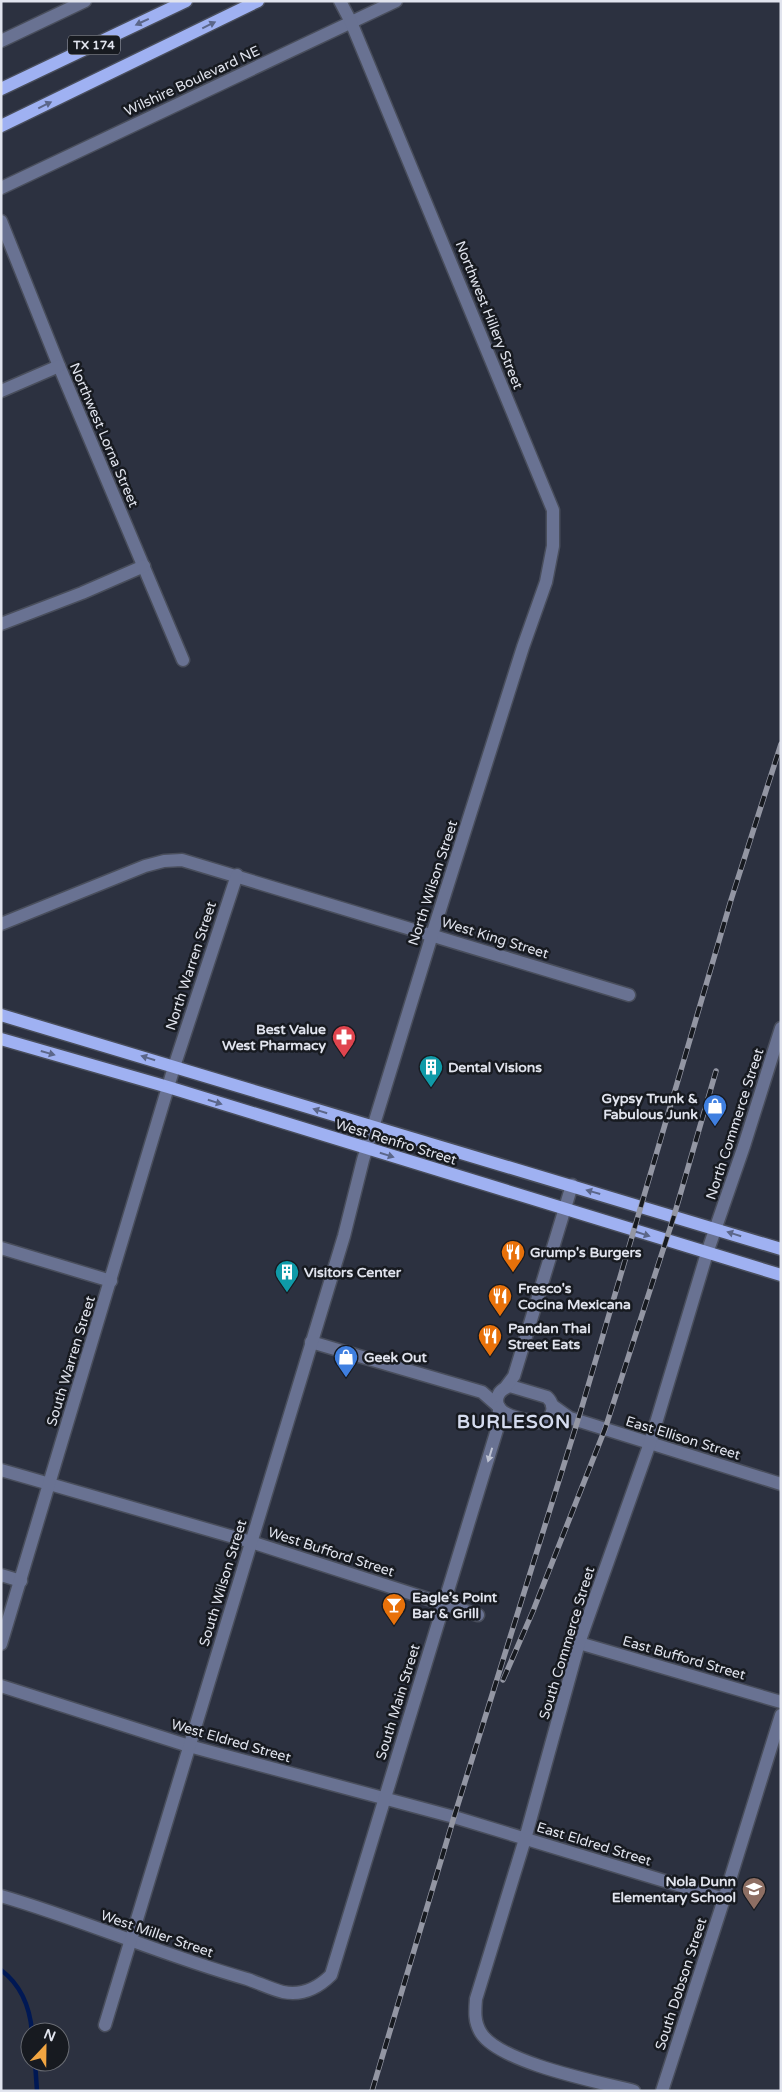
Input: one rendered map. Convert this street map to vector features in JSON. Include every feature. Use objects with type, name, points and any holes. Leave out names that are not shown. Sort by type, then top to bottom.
[{"type":"main road","name":"TX 174","points":[[1,88],[186,1]]},
{"type":"main road","name":"TX 174","points":[[1,126],[258,1]]},
{"type":"main road","name":"West Renfro Street","points":[[1,1014],[781,1249]]},
{"type":"main road","name":"West Renfro Street","points":[[1,1040],[168,1087],[781,1275]]},
{"type":"street","points":[[1,41],[85,1]]},
{"type":"street","name":"Northwest Hillery Street","points":[[340,1],[351,22],[553,510],[553,546],[546,582],[523,648]]},
{"type":"street","name":"Wilshire Boulevard NE","points":[[1,188],[396,1]]},
{"type":"street","name":"Northwest Lorna Street","points":[[1,221],[58,366],[183,660]]},
{"type":"street","points":[[1,391],[58,366]]},
{"type":"street","points":[[1,624],[82,593],[144,566]]},
{"type":"street","name":"North Wilson Street","points":[[367,1149],[432,935],[523,648]]},
{"type":"street","name":"West King Street","points":[[1,924],[164,861],[182,860],[237,875],[629,995]]},
{"type":"street","name":"North Warren Street","points":[[168,1087],[237,875]]},
{"type":"street","name":"North Commerce Street","points":[[707,1253],[779,1041],[781,1028]]},
{"type":"street","name":"South Warren Street","points":[[1,1644],[168,1087]]},
{"type":"street","name":"South Wilson Street","points":[[105,2025],[344,1236],[367,1149]]},
{"type":"street","points":[[498,1407],[497,1397],[514,1376],[572,1185]]},
{"type":"street","points":[[1,1248],[111,1281]]},
{"type":"street","name":"South Commerce Street","points":[[634,2091],[532,2065],[489,2041],[481,2033],[475,2016],[476,1999],[525,1838],[579,1643],[650,1443],[707,1253]]},
{"type":"street","points":[[311,1342],[482,1392]]},
{"type":"street","name":"East Ellison Street","points":[[482,1392],[515,1386],[542,1394],[547,1396],[552,1404],[574,1419],[781,1484]]},
{"type":"street","name":"East Ellison Street","points":[[482,1392],[508,1414],[535,1422],[574,1419]]},
{"type":"street","points":[[545,1421],[552,1414],[552,1404]]},
{"type":"street","name":"South Main Street","points":[[305,1991],[320,1986],[331,1975],[499,1423],[498,1407]]},
{"type":"street","name":"West Bufford Street","points":[[1,1470],[251,1542],[478,1615]]},
{"type":"street","points":[[1,1574],[21,1581]]},
{"type":"street","name":"East Bufford Street","points":[[579,1643],[781,1702]]},
{"type":"street","name":"West Eldred Street","points":[[1,1686],[189,1746],[454,1817]]},
{"type":"street","name":"South Dobson Street","points":[[662,2091],[781,1715]]},
{"type":"street","name":"East Eldred Street","points":[[454,1817],[724,1899]]},
{"type":"street","name":"West Miller Street","points":[[1,1896],[207,1968],[284,1992],[305,1991]]},
{"type":"waterway","points":[[1,1970],[19,1990],[27,2006],[30,2022]]},
{"type":"waterway","points":[[36,2072],[37,2091]]},
{"type":"railway","points":[[372,2091],[454,1817],[581,1410],[731,900],[781,744]]},
{"type":"railway","points":[[503,1680],[533,1611],[605,1429],[674,1216],[716,1071]]},
{"type":"place","name":"Best Value West Pharmacy","points":[[344,1058]]},
{"type":"place","name":"Dental Visions","points":[[431,1088]]},
{"type":"place","name":"Gypsy Trunk & Fabulous Junk","points":[[715,1127]]},
{"type":"place","name":"Grump's Burgers","points":[[513,1273]]},
{"type":"place","name":"Visitors Center","points":[[287,1293]]},
{"type":"place","name":"Fresco's Cocina Mexicana","points":[[500,1317]]},
{"type":"place","name":"Pandan Thai Street Eats","points":[[490,1357]]},
{"type":"place","name":"Geek Out","points":[[346,1378]]},
{"type":"place","name":"Eagle’s Point Bar & Grill","points":[[394,1626]]},
{"type":"place","name":"Nola Dunn Elementary School","points":[[754,1910]]},
{"type":"district","name":"BURLESON","points":[[514,1422]]}]
